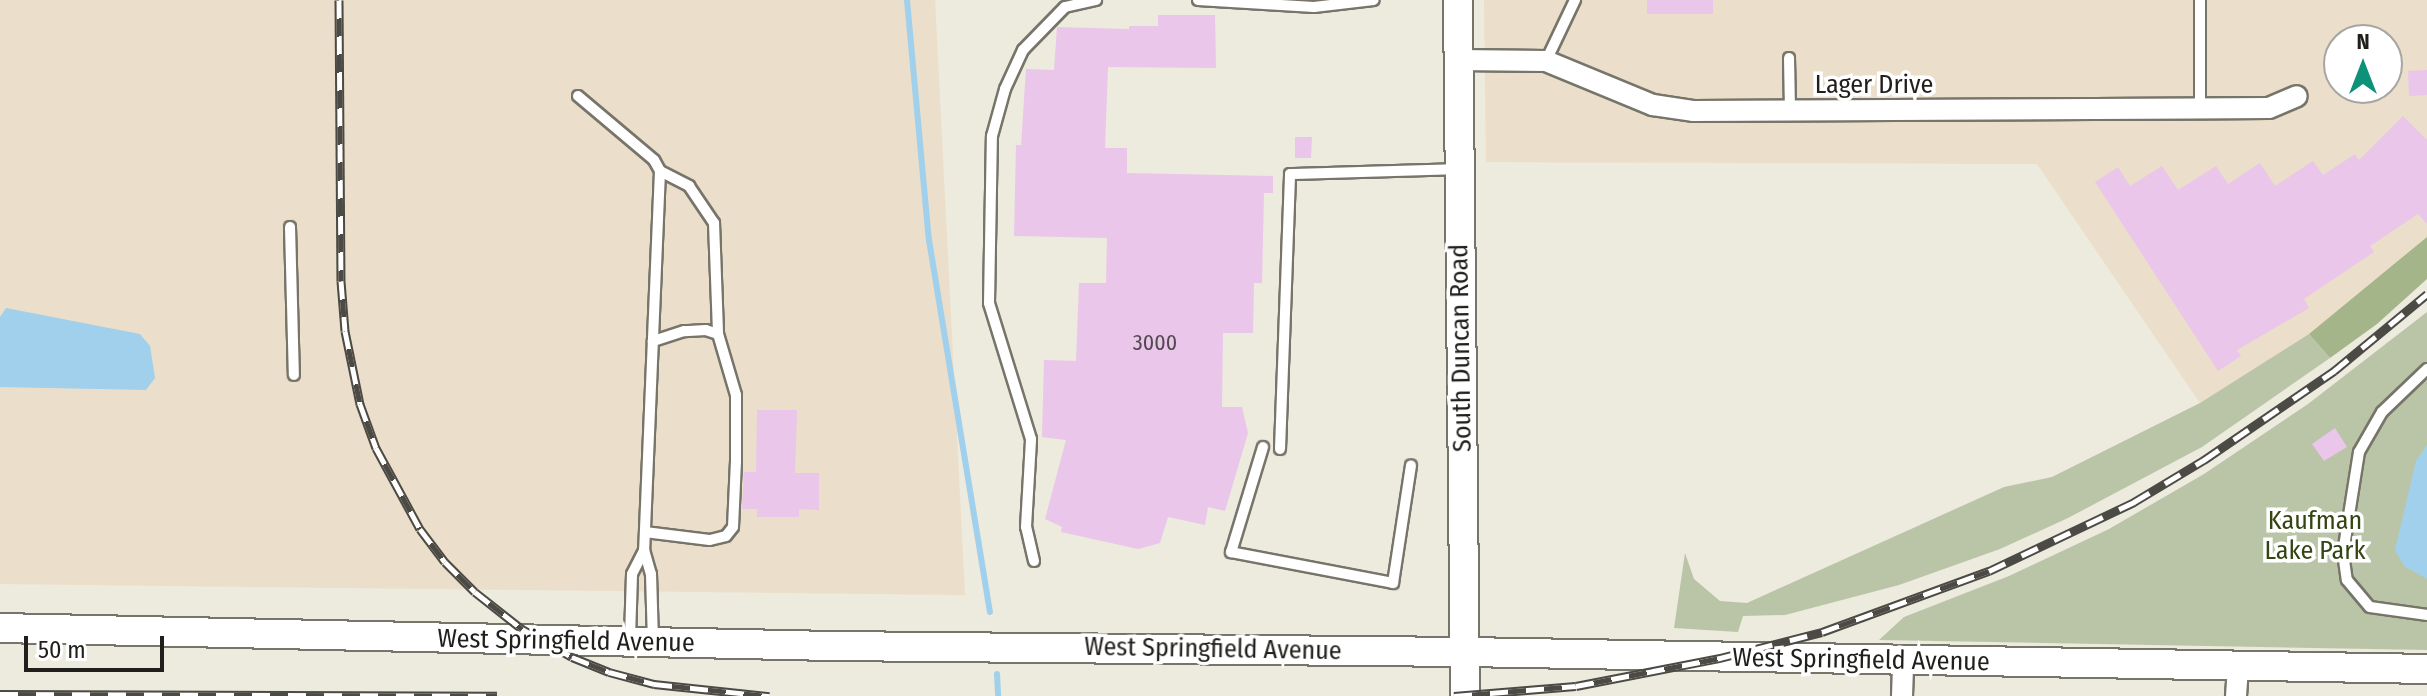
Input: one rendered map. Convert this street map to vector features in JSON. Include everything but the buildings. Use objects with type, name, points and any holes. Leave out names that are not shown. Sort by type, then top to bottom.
[{"type":"main road","name":"South Duncan Road","points":[[1458,0],[1465,696]]},
{"type":"main road","name":"West Springfield Avenue","points":[[0,628],[642,642],[1465,652],[2427,669]]},
{"type":"street","name":"Lager Drive","points":[[1458,60],[1546,61],[1653,105],[1693,111],[2269,108],[2297,96]]},
{"type":"street","points":[[1902,696],[1903,659]]},
{"type":"street","points":[[2236,696],[2238,665]]},
{"type":"lane","points":[[1034,561],[1026,527],[1031,439],[989,303],[992,136],[1005,89],[1023,50],[1065,7],[1096,0]]},
{"type":"lane","points":[[1198,0],[1314,7],[1374,0]]},
{"type":"lane","points":[[1546,61],[1575,0]]},
{"type":"lane","points":[[2200,0],[2200,109]]},
{"type":"lane","points":[[1789,58],[1790,111]]},
{"type":"lane","points":[[578,96],[654,160],[660,171],[644,550],[651,574],[642,642]]},
{"type":"lane","points":[[1280,449],[1290,174],[1459,169]]},
{"type":"lane","points":[[645,532],[710,540],[726,536],[733,527],[736,395],[718,334],[714,223],[689,186],[660,171]]},
{"type":"lane","points":[[290,227],[294,375]]},
{"type":"lane","points":[[653,341],[684,331],[706,330],[718,334]]},
{"type":"lane","points":[[2427,369],[2382,412],[2359,452],[2343,553],[2347,580],[2370,607],[2427,615]]},
{"type":"lane","points":[[1263,447],[1231,552],[1393,583],[1411,465]]},
{"type":"lane","points":[[642,642],[632,574],[644,550]]},
{"type":"shaded area","points":[[0,0],[935,0],[965,595],[0,584]]},
{"type":"shaded area","points":[[1484,0],[2427,0],[2427,237],[2323,325],[2200,403],[2037,164],[1486,162]]},
{"type":"green space","points":[[2427,237],[2427,279],[2377,324],[2330,358],[2309,334]]},
{"type":"green space","name":"Kaufman Lake Park","points":[[2427,312],[2427,650],[1879,640],[1904,617],[2009,576],[2109,529],[2204,474],[2308,404]]},
{"type":"green space","points":[[2309,334],[2330,358],[2202,447],[2068,518],[2000,549],[1899,585],[1785,615],[1743,616],[1738,632],[1674,628],[1685,553],[1694,579],[1720,601],[1747,603],[2004,487],[2052,477],[2200,403]]},
{"type":"water","points":[[6,308],[140,334],[150,346],[155,378],[146,390],[0,387],[0,317]]},
{"type":"water","points":[[2427,445],[2427,579],[2404,566],[2395,550],[2416,461]]},
{"type":"waterway","points":[[907,0],[929,240],[990,612]]},
{"type":"waterway","points":[[997,674],[998,696]]},
{"type":"railway","points":[[339,0],[341,281],[345,331],[360,404],[376,448],[420,529],[445,562],[475,592],[522,629],[572,657],[609,672],[654,684],[769,696]]},
{"type":"railway","points":[[1454,696],[1576,686],[1720,658],[1822,632],[1989,571],[2134,502],[2204,460],[2334,371],[2427,294]]},
{"type":"railway","points":[[0,694],[497,696]]}]
